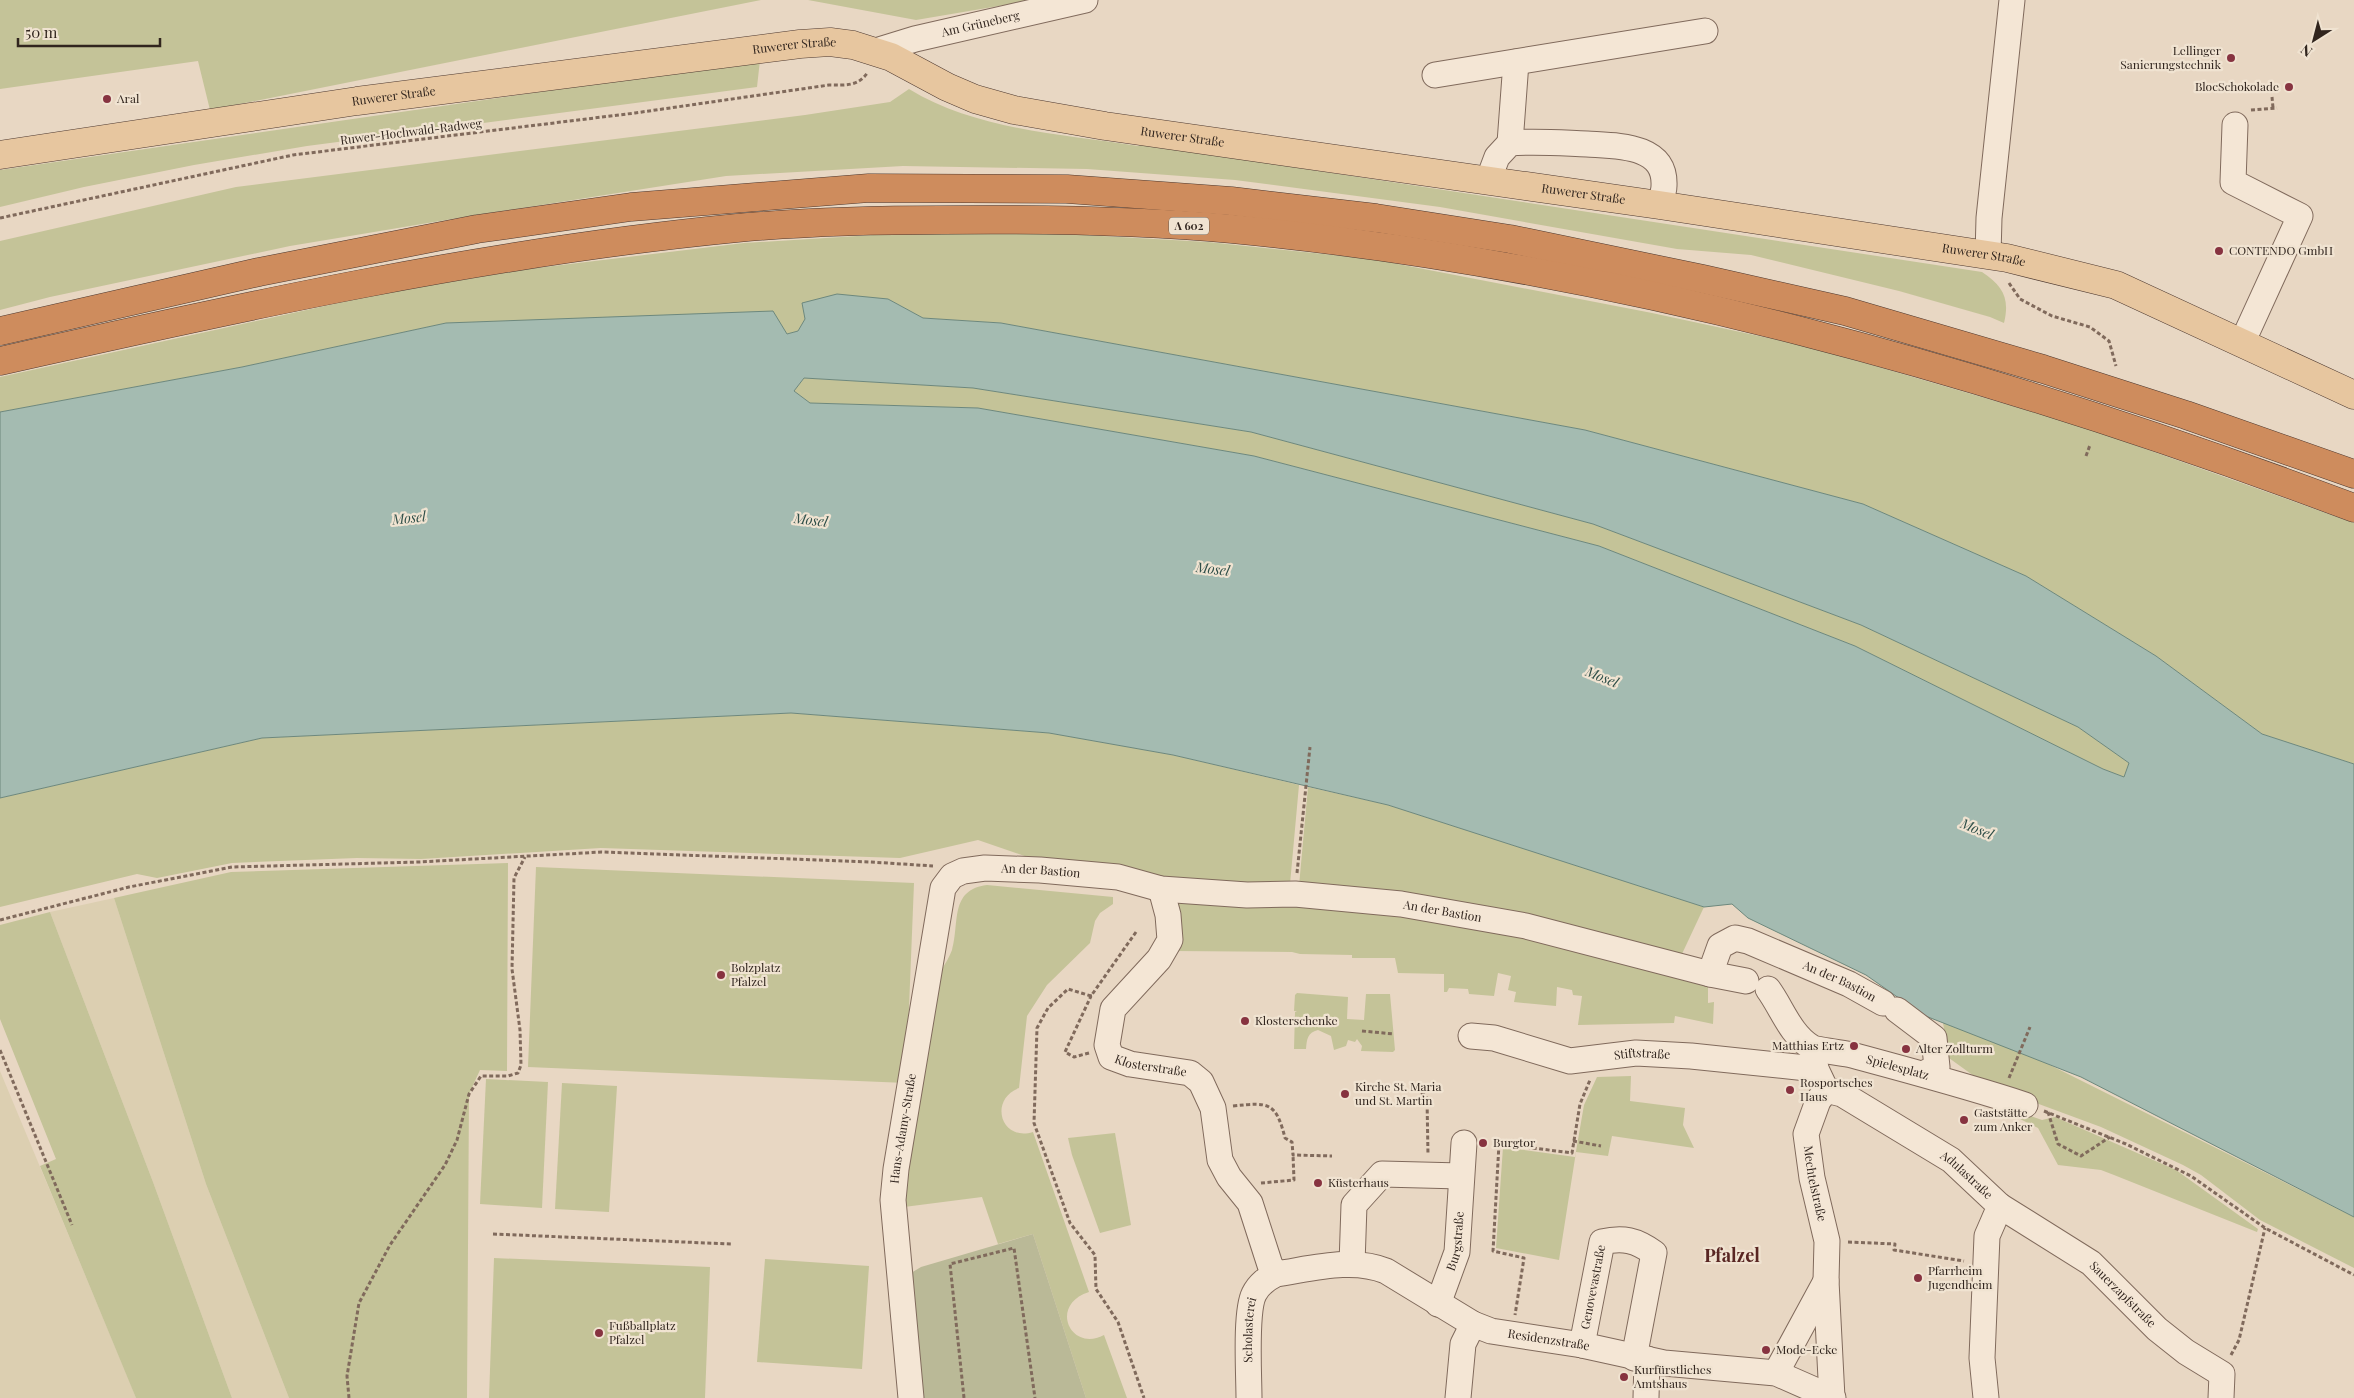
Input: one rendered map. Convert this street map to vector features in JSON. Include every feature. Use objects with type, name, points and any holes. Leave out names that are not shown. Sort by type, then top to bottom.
[{"type":"highway","name":"A 602","points":[[0,331],[258,272],[477,229],[631,207],[869,188],[1068,189],[1230,201],[1376,218],[1510,239],[1703,279],[1845,312],[2043,369],[2186,415],[2354,474]]},
{"type":"highway","name":"A 602","points":[[0,361],[258,303],[472,262],[741,228],[850,221],[1060,219],[1200,227],[1358,244],[1508,266],[1717,310],[1832,339],[2009,389],[2233,462],[2354,508]]},
{"type":"main road","name":"Ruwerer Straße","points":[[0,155],[357,101],[800,44],[830,42],[876,51],[959,93],[1014,110],[1169,137],[1659,205],[1998,257],[2116,286],[2354,395]]},
{"type":"street","name":"Am Grüneberg","points":[[876,51],[915,39],[1085,0]]},
{"type":"street","points":[[1998,257],[1989,218],[2012,0]]},
{"type":"street","points":[[1435,75],[1705,31]]},
{"type":"street","points":[[1510,144],[1516,62]]},
{"type":"street","points":[[2235,125],[2234,182],[2300,216],[2242,343]]},
{"type":"street","points":[[1488,181],[1496,157],[1510,144],[1538,141],[1632,147],[1649,155],[1660,166],[1664,186],[1659,205]]},
{"type":"street","name":"An der Bastion","points":[[963,871],[985,868],[1045,870],[1118,877],[1161,889],[1247,895],[1294,894],[1402,904],[1526,926],[1710,974],[1720,946],[1735,938],[1756,944],[1848,984],[1890,1006],[1934,1038],[1937,1067],[1925,1073]]},
{"type":"street","name":"Hans-Adamy-Straße","points":[[911,1398],[893,1200],[896,1169],[944,888],[952,876],[963,871]]},
{"type":"street","name":"Klosterstraße","points":[[1161,889],[1168,915],[1170,940],[1158,959],[1113,1009],[1107,1045],[1111,1057],[1130,1064],[1190,1074],[1201,1082],[1213,1108],[1220,1160],[1229,1176],[1250,1203],[1270,1266],[1276,1274]]},
{"type":"street","points":[[1710,974],[1757,985],[1787,1020],[1818,1069]]},
{"type":"street","name":"Stiftstraße","points":[[1471,1036],[1494,1038],[1570,1061],[1636,1053],[1691,1056],[1818,1069]]},
{"type":"street","name":"Spielesplatz","points":[[1818,1069],[1836,1051],[1893,1067],[1925,1073],[1980,1092],[2036,1108]]},
{"type":"street","name":"Adulastraße","points":[[1818,1069],[1842,1094],[1952,1160],[2000,1206],[1988,1236],[1982,1358],[1986,1398]]},
{"type":"street","name":"Mechtelstraße","points":[[1818,1069],[1818,1101],[1806,1134],[1812,1178],[1827,1241],[1826,1281],[1832,1398]]},
{"type":"street","name":"Burgstraße","points":[[1438,1304],[1457,1252],[1464,1143]]},
{"type":"street","points":[[1352,1264],[1354,1205],[1382,1174],[1461,1176]]},
{"type":"street","name":"Sauerzapfstraße","points":[[2000,1206],[2091,1263],[2157,1329],[2186,1352],[2222,1374],[2221,1398]]},
{"type":"street","name":"Genovevastraße","points":[[1582,1345],[1602,1242],[1628,1239],[1643,1245],[1654,1254],[1641,1358]]},
{"type":"street","name":"Residenzstraße","points":[[1276,1274],[1352,1264],[1371,1265],[1386,1271],[1472,1324],[1491,1331],[1582,1345],[1664,1363],[1776,1373],[1832,1398]]},
{"type":"street","name":"Scholasterei","points":[[1250,1398],[1249,1330],[1253,1295],[1265,1279],[1276,1274]]},
{"type":"street","name":"Mechtelstraße","points":[[1776,1373],[1826,1281]]},
{"type":"street","points":[[1458,1398],[1463,1344],[1472,1324]]},
{"type":"street","points":[[1641,1358],[1646,1398]]},
{"type":"path","name":"Ruwer-Hochwald-Radweg","points":[[0,218],[294,155],[635,113],[829,85],[852,84],[862,80],[867,74],[876,51]]},
{"type":"path","points":[[2272,97],[2273,108]]},
{"type":"path","points":[[1998,257],[2005,276],[2020,299],[2052,316],[2090,327],[2109,341],[2116,366]]},
{"type":"path","points":[[2086,456],[2090,445]]},
{"type":"path","points":[[1294,894],[1310,747]]},
{"type":"path","points":[[0,920],[129,887],[232,867],[419,862],[602,852],[908,864],[963,871]]},
{"type":"path","points":[[349,1398],[347,1376],[359,1303],[390,1245],[445,1165],[457,1140],[470,1094],[481,1076],[513,1075],[518,1073],[521,1065],[520,1030],[512,968],[514,878],[526,856]]},
{"type":"path","points":[[1136,932],[1091,996],[1068,989],[1048,1008],[1037,1028],[1034,1123],[1070,1223],[1095,1255],[1096,1289],[1118,1322],[1144,1398]]},
{"type":"path","points":[[2002,1097],[2030,1027]]},
{"type":"path","points":[[1362,1031],[1394,1034]]},
{"type":"path","points":[[0,1050],[72,1225]]},
{"type":"path","points":[[1065,1052],[1074,1057]]},
{"type":"path","points":[[1494,1143],[1572,1153],[1580,1104],[1602,1057]]},
{"type":"path","points":[[1422,1086],[1421,1092],[1427,1098],[1428,1175]]},
{"type":"path","points":[[1213,1108],[1240,1105],[1272,1107],[1278,1114],[1285,1138],[1292,1142],[1294,1180],[1259,1184],[1242,1191]]},
{"type":"path","points":[[2036,1108],[2058,1144],[2082,1156],[2111,1137]]},
{"type":"path","points":[[2036,1108],[2111,1137],[2191,1176],[2265,1228],[2354,1276]]},
{"type":"path","points":[[1573,1141],[1601,1146]]},
{"type":"path","points":[[1500,1144],[1493,1251],[1524,1258],[1512,1335]]},
{"type":"path","points":[[1293,1155],[1332,1156]]},
{"type":"path","points":[[2239,1340],[2265,1228]]},
{"type":"path","points":[[493,1234],[731,1244]]},
{"type":"path","points":[[1827,1241],[1895,1244],[1894,1250],[1968,1261],[1967,1264]]},
{"type":"path","points":[[964,1398],[950,1264],[1014,1248],[1035,1398]]},
{"type":"shaded area","points":[[114,898],[206,1184],[289,1398],[232,1398],[153,1182],[50,912]]},
{"type":"shaded area","points":[[0,1071],[131,1385],[136,1398],[0,1398]]},
{"type":"green space","points":[[0,0],[761,0],[210,110],[198,61],[0,89]]},
{"type":"green space","points":[[808,0],[1034,0],[916,20]]},
{"type":"green space","points":[[760,60],[757,87],[307,146],[194,165],[84,187],[0,207],[0,170]]},
{"type":"green space","points":[[909,89],[935,103],[962,114],[1050,134],[1138,146],[1142,144],[1982,272],[1995,282],[2003,293],[2006,314],[2004,323],[1990,317],[1899,291],[1751,255],[1677,249],[1440,207],[1235,180],[1087,169],[903,166],[726,176],[458,218],[290,246],[50,297],[0,310],[0,241],[236,187],[805,115],[890,102]]},
{"type":"green space","points":[[889,234],[1066,234],[1208,242],[1372,259],[1652,313],[1810,347],[2078,425],[2354,523],[2354,764],[2262,734],[2156,656],[2026,576],[1863,504],[1585,430],[1001,323],[923,318],[888,299],[802,304],[806,319],[798,331],[787,334],[446,323],[242,367],[0,412],[0,377],[384,293],[520,270],[744,243]]},
{"type":"green space","points":[[804,378],[973,388],[1251,432],[1593,524],[1861,625],[2078,727],[2129,763],[2124,777],[2103,769],[1855,646],[1599,546],[1254,456],[978,408],[810,403],[794,391]]},
{"type":"green space","points":[[791,713],[1049,733],[1173,755],[1299,785],[1290,884],[1175,884],[1039,861],[978,840],[900,858],[601,848],[421,859],[357,858],[232,863],[157,878],[137,874],[0,907],[0,798],[262,738]]},
{"type":"green space","points":[[1308,787],[1388,805],[1704,907],[1681,956],[1299,886]]},
{"type":"green space","points":[[508,863],[507,1071],[480,1070],[469,1094],[467,1398],[289,1398],[206,1184],[114,898],[231,872]]},
{"type":"green space","name":"Bolzplatz Pfalzel","points":[[536,867],[914,883],[906,1083],[528,1067]]},
{"type":"green space","points":[[987,885],[1113,897],[1113,904],[1100,913],[1095,921],[1090,943],[1047,985],[1027,1016],[1019,1088],[1010,1093],[1004,1101],[1002,1118],[1013,1131],[1022,1133],[1033,1132],[1089,1292],[1077,1298],[1069,1307],[1067,1316],[1069,1325],[1074,1333],[1082,1338],[1092,1339],[1104,1335],[1127,1398],[1086,1398],[1033,1234],[998,1244],[982,1197],[904,1207],[933,989],[952,950],[958,909],[961,901],[967,893],[975,888]]},
{"type":"green space","points":[[1177,897],[1295,905],[1458,920],[1708,985],[1708,1003],[1714,1002],[1713,1024],[1675,1016],[1674,1023],[1578,1025],[1582,996],[1573,995],[1572,990],[1557,987],[1556,1006],[1514,1002],[1516,992],[1508,990],[1511,976],[1498,973],[1494,996],[1469,994],[1468,989],[1449,988],[1447,992],[1444,992],[1444,974],[1398,973],[1395,958],[1352,958],[1352,955],[1300,954],[1292,952],[1174,951]]},
{"type":"green space","points":[[50,912],[153,1182],[232,1398],[136,1398],[40,1166],[56,1159],[0,1019],[0,925]]},
{"type":"green space","points":[[1297,993],[1348,997],[1347,1019],[1364,1020],[1366,994],[1390,994],[1395,1050],[1393,1052],[1361,1051],[1362,1046],[1357,1039],[1355,1042],[1348,1040],[1346,1046],[1334,1050],[1331,1036],[1318,1030],[1308,1037],[1306,1049],[1294,1049],[1295,1012],[1297,1011],[1294,1011],[1295,995]]},
{"type":"green space","points":[[1943,1023],[2020,1050],[2354,1217],[2354,1268],[2260,1220],[2201,1175],[2183,1165],[2101,1127],[1985,1084],[1949,1058]]},
{"type":"green space","points":[[1631,1076],[1630,1101],[1685,1108],[1683,1125],[1694,1148],[1612,1136],[1608,1156],[1576,1152],[1559,1260],[1496,1248],[1503,1147],[1575,1157],[1584,1105],[1597,1077]]},
{"type":"green space","points":[[486,1079],[548,1082],[542,1208],[480,1204]]},
{"type":"green space","points":[[562,1083],[617,1086],[609,1212],[555,1209]]},
{"type":"green space","points":[[1978,1098],[2042,1120],[2055,1117],[2176,1170],[2258,1229],[2257,1232],[2101,1170],[2058,1165],[2038,1128]]},
{"type":"green space","points":[[1115,1133],[1131,1225],[1100,1233],[1072,1155],[1068,1138]]},
{"type":"green space","points":[[1033,1234],[1086,1398],[922,1398],[911,1273],[921,1267]]},
{"type":"green space","name":"Fußballplatz Pfalzel","points":[[494,1258],[710,1267],[705,1398],[489,1398]]},
{"type":"green space","points":[[765,1259],[869,1266],[862,1369],[757,1362]]},
{"type":"water","name":"Mosel","points":[[837,294],[888,299],[923,318],[1001,323],[1585,430],[1863,504],[2026,576],[2156,656],[2262,734],[2354,764],[2354,1217],[2081,1077],[1923,1015],[1866,975],[1748,918],[1732,904],[1704,907],[1388,805],[1173,755],[1049,733],[791,713],[262,738],[0,798],[0,412],[242,367],[446,323],[773,311],[787,334],[798,331],[805,319],[802,303]],"holes":[[[804,378],[973,388],[1251,432],[1593,524],[1861,625],[2078,727],[2129,763],[2124,777],[2103,769],[1855,646],[1599,546],[1254,456],[978,408],[810,403],[794,391]]]},
{"type":"place","name":"Lellinger Sanierungstechnik","points":[[2231,58]]},
{"type":"place","name":"BlocSchokolade","points":[[2289,87]]},
{"type":"place","name":"Aral","points":[[107,99]]},
{"type":"place","name":"CONTENDO GmbH","points":[[2219,251]]},
{"type":"place","name":"Bolzplatz Pfalzel","points":[[721,975]]},
{"type":"place","name":"Klosterschenke","points":[[1245,1021]]},
{"type":"place","name":"Matthias Ertz","points":[[1854,1046]]},
{"type":"place","name":"Alter Zollturm","points":[[1906,1049]]},
{"type":"place","name":"Rosportsches Haus","points":[[1790,1090]]},
{"type":"place","name":"Kirche St. Maria und St. Martin","points":[[1345,1094]]},
{"type":"place","name":"Gaststätte zum Anker","points":[[1964,1120]]},
{"type":"place","name":"Burgtor","points":[[1483,1143]]},
{"type":"place","name":"Küsterhaus","points":[[1318,1183]]},
{"type":"place","name":"Pfarrheim Jugendheim","points":[[1918,1278]]},
{"type":"place","name":"Fußballplatz Pfalzel","points":[[599,1333]]},
{"type":"place","name":"Mode-Ecke","points":[[1766,1350]]},
{"type":"place","name":"Kurfürstliches Amtshaus","points":[[1624,1377]]},
{"type":"district","name":"Pfalzel","points":[[1732,1256]]}]
